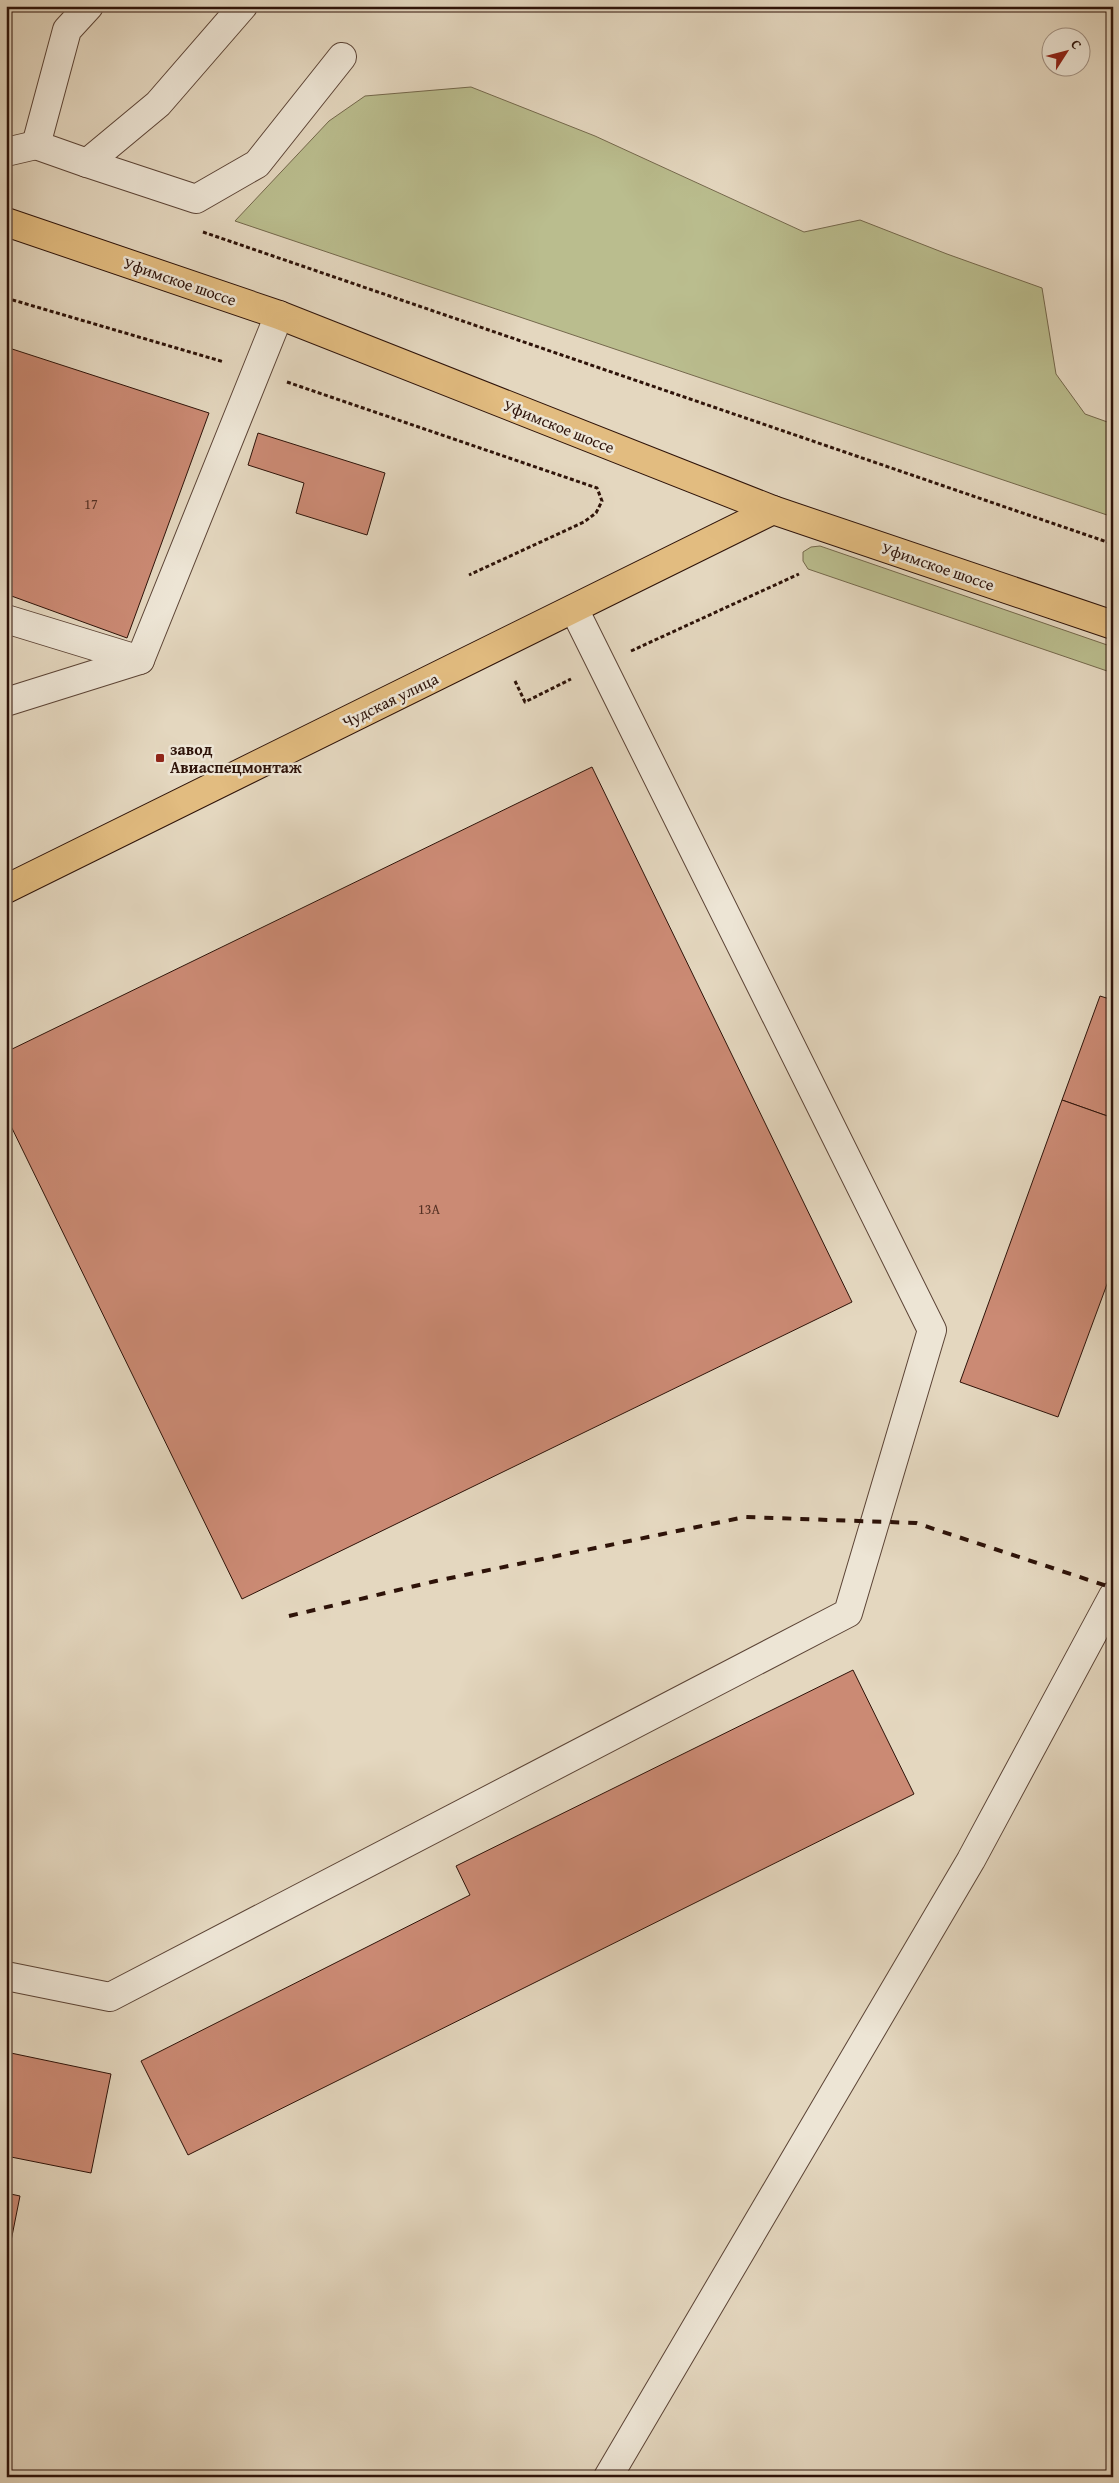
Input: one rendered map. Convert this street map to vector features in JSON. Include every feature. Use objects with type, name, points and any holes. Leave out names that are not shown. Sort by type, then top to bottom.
[{"type":"main road","name":"Уфимское шоссе","points":[[6,222],[279,315],[773,510],[1113,625]]},
{"type":"main road","name":"Чудская улица","points":[[6,889],[773,510]]},
{"type":"lane","points":[[36,144],[67,30],[89,6]]},
{"type":"lane","points":[[87,163],[158,104],[243,6]]},
{"type":"lane","points":[[6,152],[36,144],[196,199],[257,164],[342,57]]},
{"type":"lane","points":[[140,660],[279,315]]},
{"type":"lane","points":[[6,1976],[110,1997],[848,1612],[932,1330],[574,609]]},
{"type":"lane","points":[[6,620],[140,660]]},
{"type":"lane","points":[[6,702],[140,660]]},
{"type":"lane","points":[[608,2477],[971,1860],[1113,1596]]},
{"type":"path","points":[[200,231],[1113,544]]},
{"type":"path","points":[[6,298],[256,372],[597,488],[602,501],[596,513],[584,522],[469,575]]},
{"type":"path","points":[[514,682],[525,702],[799,574]]},
{"type":"green space","points":[[471,87],[595,136],[804,232],[860,220],[1042,288],[1056,374],[1085,414],[1113,424],[1113,517],[235,221],[329,121],[365,96]]},
{"type":"green space","points":[[820,546],[1113,647],[1113,673],[808,569],[803,561],[803,552],[811,547]]},
{"type":"building","points":[[6,347],[209,413],[127,638],[6,594]]},
{"type":"building","points":[[258,433],[385,473],[367,535],[296,513],[304,483],[248,465]]},
{"type":"building","points":[[592,767],[852,1302],[242,1599],[6,1116],[6,1052]]},
{"type":"building","points":[[1100,996],[1113,1000],[1113,1118],[1062,1100]]},
{"type":"building","points":[[1062,1100],[1113,1118],[1113,1268],[1058,1417],[960,1382]]},
{"type":"building","points":[[853,1670],[914,1794],[188,2155],[141,2061],[470,1895],[456,1866]]},
{"type":"building","points":[[6,2052],[111,2074],[91,2173],[6,2156]]},
{"type":"building","points":[[6,2193],[20,2196],[6,2266]]},
{"type":"railway","points":[[289,1616],[436,1581],[745,1517],[916,1523],[1113,1588]]},
{"type":"place","name":"завод Авиаспецмонтаж","points":[[160,758]]}]
